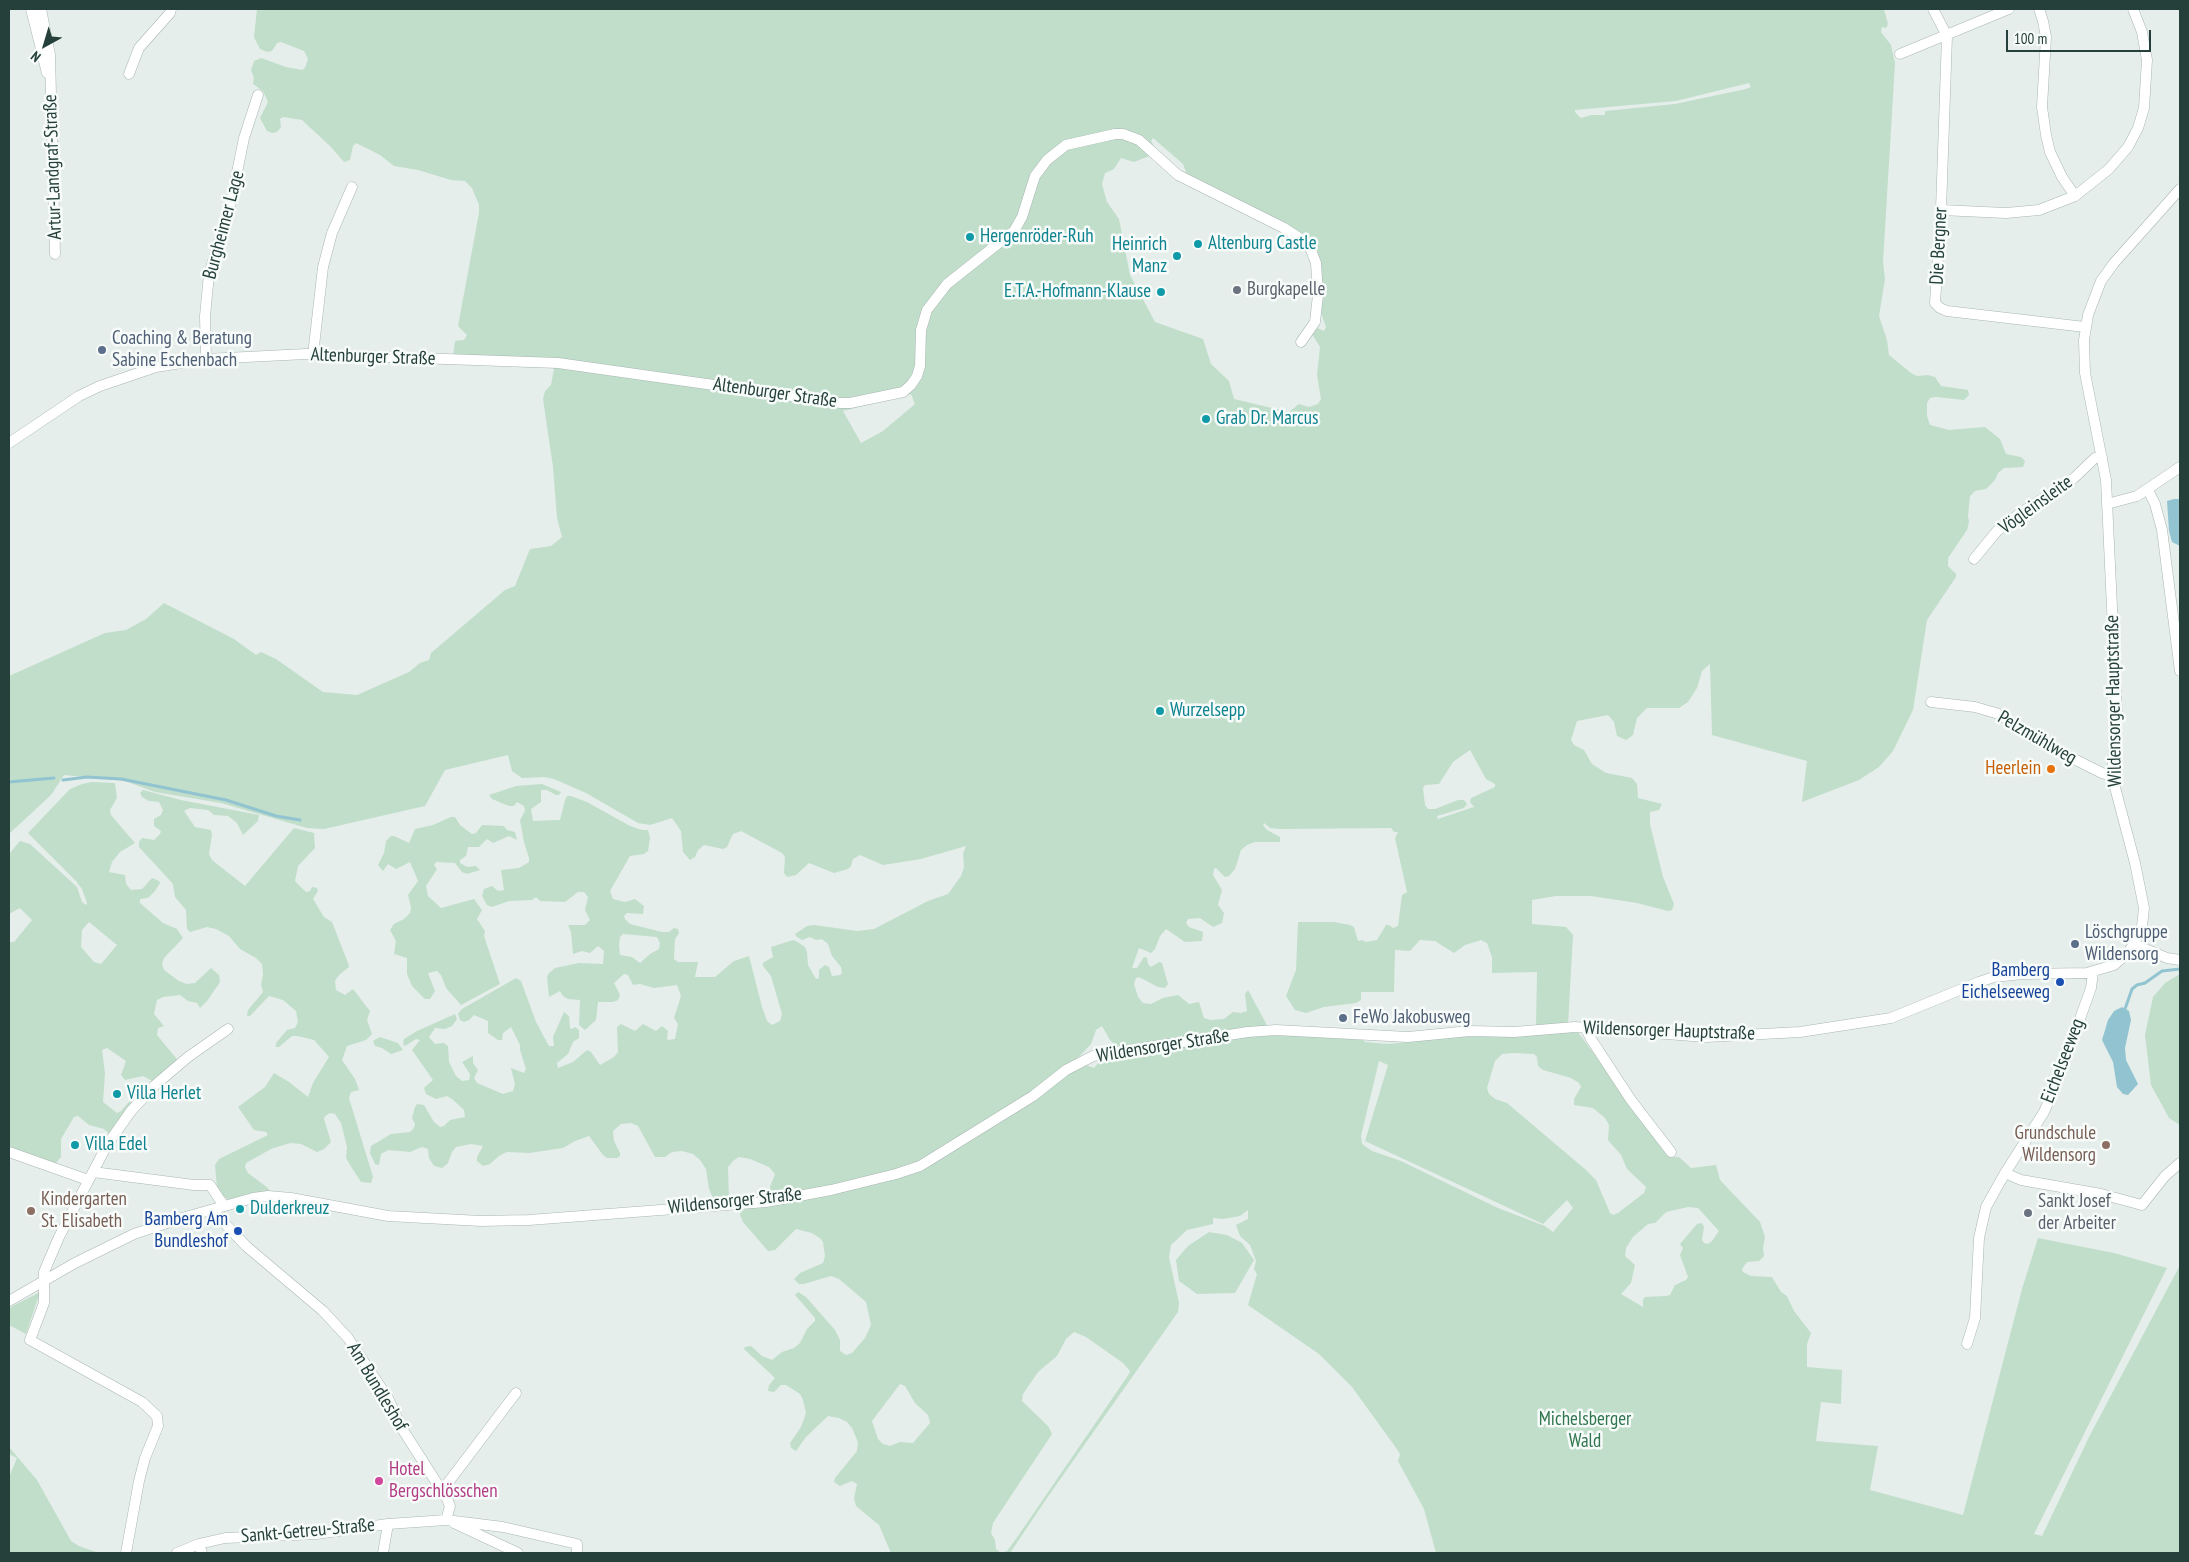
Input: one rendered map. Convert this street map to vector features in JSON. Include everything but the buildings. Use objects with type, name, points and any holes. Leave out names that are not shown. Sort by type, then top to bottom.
[{"type":"street","name":"Artur-Landgraf-Straße","points":[[31,9],[49,81]]},
{"type":"street","name":"Artur-Landgraf-Straße","points":[[41,9],[50,55],[49,81],[53,137],[56,254]]},
{"type":"street","points":[[129,74],[139,48],[170,13],[171,9]]},
{"type":"street","name":"Die Bergner","points":[[1933,9],[1947,36],[1941,210],[1935,302],[1940,308],[1947,311],[2086,327]]},
{"type":"street","points":[[1900,54],[2009,9]]},
{"type":"street","points":[[2039,9],[2046,37],[2042,106],[2046,135],[2050,152],[2062,177],[2075,196]]},
{"type":"street","points":[[1941,210],[2025,212],[2052,206],[2075,196],[2109,169],[2128,147],[2138,128],[2144,108],[2147,60],[2142,32],[2133,9]]},
{"type":"street","name":"Burgheimer Lage","points":[[206,359],[205,316],[209,274],[231,202],[244,138],[258,95]]},
{"type":"street","name":"Altenburger Straße","points":[[9,443],[64,406],[100,386],[156,367],[206,359],[313,355],[508,360],[580,365],[841,403],[903,392],[917,376],[920,366],[921,330],[928,310],[947,284],[960,272],[985,255],[1014,231],[1022,217],[1035,176],[1048,160],[1061,148],[1078,141],[1123,134],[1139,140],[1178,175],[1284,228],[1304,241],[1311,250],[1316,263],[1318,310],[1315,322],[1301,342]]},
{"type":"street","points":[[313,355],[320,287],[330,242],[341,210],[352,187]]},
{"type":"street","name":"Wildensorger Hauptstraße","points":[[1408,1037],[1470,1030],[1514,1032],[1564,1027],[1706,1036],[1745,1036],[1818,1031],[1891,1018],[1994,977],[2022,974],[2092,972],[2114,965],[2128,954],[2142,926],[2143,897],[2112,776],[2117,714],[2107,504],[2102,457],[2085,373],[2086,327],[2095,294],[2108,270],[2180,189]]},
{"type":"street","name":"Vögleinsleite","points":[[1974,560],[1997,531],[2019,514],[2074,478],[2088,463],[2102,457]]},
{"type":"street","points":[[2107,504],[2124,501],[2148,490],[2180,467]]},
{"type":"street","points":[[2148,490],[2155,504],[2162,530],[2180,671]]},
{"type":"street","name":"Pelzmühlweg","points":[[1931,702],[1975,707],[1999,714],[2032,738],[2102,774],[2112,776]]},
{"type":"street","points":[[2134,944],[2167,958],[2180,960]]},
{"type":"street","name":"Eichelseeweg","points":[[1968,1344],[1975,1318],[1979,1245],[1986,1207],[2005,1173],[2044,1112],[2059,1077],[2091,988],[2092,972]]},
{"type":"street","points":[[1585,1027],[1590,1039],[1631,1100],[1671,1152]]},
{"type":"street","points":[[126,1553],[139,1481],[145,1458],[158,1426],[157,1416],[142,1402],[30,1340],[44,1303],[44,1272],[91,1176],[118,1128],[154,1086],[188,1057],[228,1029]]},
{"type":"street","name":"Wildensorger Straße","points":[[9,1301],[43,1280],[134,1234],[253,1198],[280,1197],[388,1216],[481,1221],[557,1218],[776,1200],[896,1174],[920,1166],[1013,1109],[1066,1070],[1093,1056],[1248,1032],[1276,1030],[1408,1037]]},
{"type":"street","points":[[9,1152],[91,1176],[210,1185],[224,1206]]},
{"type":"street","points":[[2005,1173],[2022,1180],[2101,1194],[2142,1205],[2165,1176],[2180,1163]]},
{"type":"street","name":"Am Bundleshof","points":[[212,1210],[246,1246],[323,1311],[348,1338],[388,1398],[401,1427],[450,1506],[446,1520]]},
{"type":"street","points":[[441,1492],[516,1393]]},
{"type":"street","name":"Sankt-Getreu-Straße","points":[[446,1520],[518,1553]]},
{"type":"street","name":"Sankt-Getreu-Straße","points":[[176,1553],[200,1548],[225,1538],[316,1534],[388,1524],[446,1520],[503,1527],[577,1544],[576,1553]]},
{"type":"street","name":"Sankt-Getreu-Straße","points":[[383,1553],[388,1524]]},
{"type":"green space","name":"Michelsberger Wald","points":[[257,9],[1884,9],[1888,24],[1886,28],[1882,27],[1881,32],[1891,45],[1895,63],[1883,262],[1885,279],[1879,316],[1887,340],[1889,355],[1917,376],[1928,375],[1935,377],[1941,386],[1968,390],[1969,395],[1964,400],[1930,398],[1927,403],[1927,416],[1930,425],[1949,430],[1985,427],[2000,439],[2006,454],[2021,457],[2025,461],[2023,467],[2004,468],[1986,489],[1975,491],[1970,496],[1967,530],[1948,558],[1948,566],[1956,574],[1956,577],[1927,620],[1913,710],[1893,751],[1879,767],[1859,780],[1802,802],[1807,761],[1712,735],[1710,664],[1702,671],[1697,688],[1688,702],[1679,708],[1647,708],[1637,718],[1633,735],[1626,740],[1617,736],[1614,722],[1608,715],[1577,721],[1571,740],[1574,745],[1584,750],[1592,764],[1606,773],[1632,778],[1637,784],[1638,798],[1662,804],[1659,810],[1650,812],[1650,824],[1663,877],[1674,904],[1672,910],[1668,911],[1637,903],[1591,896],[1556,896],[1532,900],[1532,924],[1566,927],[1573,935],[1568,1025],[1536,1025],[1537,972],[1492,973],[1492,957],[1487,943],[1481,940],[1465,945],[1454,953],[1435,941],[1420,940],[1410,951],[1395,950],[1394,992],[1361,992],[1361,1000],[1356,1003],[1324,1007],[1306,1013],[1295,1010],[1286,996],[1296,970],[1298,922],[1334,922],[1350,925],[1354,927],[1358,941],[1366,942],[1377,940],[1386,925],[1393,928],[1398,926],[1402,895],[1407,892],[1395,838],[1398,832],[1394,832],[1391,828],[1280,829],[1270,828],[1264,823],[1263,825],[1267,830],[1280,837],[1280,842],[1255,842],[1247,845],[1241,850],[1235,869],[1229,876],[1225,877],[1216,868],[1214,869],[1213,875],[1222,890],[1218,905],[1224,913],[1222,923],[1213,927],[1200,918],[1188,919],[1186,923],[1189,927],[1203,932],[1202,941],[1185,942],[1166,929],[1151,953],[1139,948],[1132,968],[1137,968],[1144,957],[1147,958],[1148,964],[1151,967],[1159,962],[1162,963],[1168,984],[1165,988],[1158,987],[1139,977],[1136,978],[1134,984],[1138,997],[1143,1003],[1151,1004],[1163,998],[1178,995],[1189,1004],[1199,1002],[1204,1018],[1211,1020],[1224,1019],[1233,1012],[1241,1013],[1247,1011],[1245,994],[1248,990],[1268,1027],[1362,1039],[1365,1042],[1388,1044],[1479,1035],[1508,1037],[1569,1031],[1578,1032],[1669,1157],[1679,1157],[1691,1168],[1716,1165],[1720,1180],[1760,1222],[1765,1237],[1764,1256],[1759,1261],[1747,1262],[1742,1269],[1743,1272],[1751,1276],[1772,1277],[1781,1292],[1787,1296],[1794,1311],[1811,1333],[1807,1344],[1807,1367],[1842,1370],[1841,1404],[1821,1402],[1816,1441],[1878,1446],[1870,1490],[1963,1515],[2022,1289],[2038,1238],[2114,1253],[2167,1268],[2034,1534],[2042,1536],[2090,1435],[2180,1265],[2180,1553],[1436,1553],[1424,1509],[1398,1461],[1399,1452],[1352,1387],[1319,1354],[1248,1305],[1257,1274],[1254,1269],[1256,1261],[1250,1245],[1240,1236],[1236,1225],[1248,1219],[1248,1210],[1240,1216],[1223,1219],[1213,1218],[1213,1224],[1187,1230],[1171,1245],[1169,1257],[1179,1303],[1178,1312],[1010,1553],[1001,1553],[891,1553],[879,1525],[856,1506],[854,1498],[857,1484],[852,1481],[840,1486],[834,1482],[835,1478],[857,1451],[858,1442],[852,1428],[847,1422],[839,1418],[828,1416],[806,1437],[796,1451],[791,1448],[790,1443],[801,1427],[806,1413],[803,1400],[800,1394],[786,1385],[781,1385],[774,1392],[768,1391],[769,1385],[775,1378],[744,1349],[751,1346],[762,1356],[772,1360],[782,1352],[794,1348],[800,1343],[807,1329],[815,1321],[815,1318],[795,1295],[798,1292],[806,1297],[835,1330],[840,1340],[840,1351],[846,1355],[852,1353],[865,1338],[871,1325],[866,1302],[839,1279],[831,1276],[799,1284],[794,1279],[800,1273],[823,1263],[825,1256],[821,1239],[812,1233],[796,1229],[775,1250],[768,1251],[743,1222],[740,1215],[741,1210],[766,1205],[770,1197],[770,1187],[775,1174],[769,1167],[750,1159],[739,1157],[728,1167],[729,1199],[714,1200],[709,1189],[706,1169],[700,1160],[693,1154],[682,1151],[672,1152],[665,1157],[655,1157],[638,1126],[631,1123],[621,1124],[613,1131],[614,1141],[620,1153],[620,1156],[617,1158],[607,1158],[603,1155],[589,1136],[563,1148],[529,1153],[507,1152],[490,1164],[483,1166],[477,1161],[477,1157],[483,1146],[471,1144],[456,1147],[448,1163],[442,1168],[434,1166],[429,1158],[428,1149],[422,1147],[410,1152],[388,1150],[381,1154],[379,1165],[375,1164],[370,1153],[371,1146],[391,1134],[410,1132],[415,1124],[412,1118],[417,1104],[424,1105],[434,1122],[440,1127],[450,1120],[465,1117],[464,1110],[447,1096],[436,1099],[426,1094],[424,1088],[433,1080],[412,1050],[420,1040],[416,1039],[405,1046],[403,1044],[404,1039],[417,1031],[455,1014],[457,1019],[452,1026],[445,1029],[435,1028],[429,1037],[435,1044],[444,1043],[448,1046],[449,1062],[456,1076],[462,1081],[469,1080],[470,1074],[462,1062],[473,1056],[473,1063],[478,1070],[474,1078],[477,1083],[503,1094],[513,1091],[515,1084],[511,1068],[524,1073],[526,1069],[520,1045],[511,1027],[503,1033],[502,1040],[498,1040],[488,1033],[488,1021],[474,1015],[464,1022],[460,1020],[458,1014],[462,1009],[516,978],[521,981],[536,1022],[549,1046],[554,1046],[553,1037],[564,1012],[569,1016],[570,1028],[575,1027],[579,1030],[579,1038],[573,1042],[568,1054],[557,1063],[558,1068],[573,1062],[587,1050],[591,1052],[600,1065],[614,1057],[618,1052],[617,1027],[621,1024],[635,1031],[643,1024],[656,1031],[662,1026],[668,1031],[668,1040],[675,1039],[678,1024],[674,1018],[681,996],[677,985],[654,988],[640,984],[633,985],[628,975],[624,974],[614,983],[620,995],[618,1000],[598,1002],[596,1020],[585,1030],[579,1025],[580,1000],[568,999],[560,991],[549,997],[547,977],[555,968],[579,963],[603,964],[604,951],[598,946],[590,953],[582,951],[573,954],[571,932],[568,925],[585,925],[590,920],[585,910],[588,897],[584,892],[578,892],[565,902],[540,901],[536,897],[532,900],[509,901],[492,907],[487,905],[482,896],[484,889],[492,886],[498,891],[504,890],[501,870],[519,868],[529,862],[520,820],[525,811],[524,806],[517,802],[514,806],[509,806],[492,799],[489,795],[516,786],[542,784],[561,792],[559,795],[556,795],[547,790],[541,790],[541,802],[531,809],[533,821],[560,820],[565,800],[567,796],[571,796],[587,802],[630,826],[648,830],[650,838],[648,851],[644,854],[630,856],[610,891],[613,899],[625,902],[635,899],[644,906],[643,914],[627,913],[624,916],[625,919],[630,924],[662,932],[669,932],[674,928],[678,929],[679,933],[675,939],[674,959],[678,962],[698,962],[695,977],[715,977],[734,961],[749,956],[762,1007],[767,1021],[772,1025],[780,1021],[782,1014],[771,976],[763,966],[763,963],[773,957],[771,947],[793,940],[796,941],[805,947],[808,965],[816,979],[819,978],[819,970],[825,965],[829,967],[832,976],[840,975],[842,973],[841,967],[832,956],[828,944],[822,939],[816,940],[810,937],[802,940],[795,934],[807,926],[814,925],[857,931],[874,929],[928,901],[948,894],[961,876],[964,867],[963,854],[966,846],[921,859],[883,865],[860,855],[853,859],[848,869],[834,873],[809,863],[796,875],[787,877],[784,873],[785,857],[782,853],[741,831],[733,834],[727,847],[723,849],[704,845],[698,850],[695,857],[690,860],[683,852],[681,831],[672,818],[650,825],[638,823],[586,793],[554,779],[544,777],[522,778],[512,771],[508,755],[445,770],[425,806],[324,829],[307,828],[221,803],[155,792],[125,781],[64,775],[51,795],[9,834],[9,676],[105,633],[126,630],[146,619],[164,603],[234,639],[256,655],[261,652],[276,659],[323,692],[357,695],[409,672],[420,663],[429,660],[431,653],[505,590],[515,586],[530,549],[551,546],[562,537],[557,518],[553,467],[543,399],[545,391],[551,385],[554,369],[551,367],[453,357],[455,341],[464,340],[467,335],[458,326],[479,213],[479,205],[472,188],[465,181],[451,180],[418,170],[394,166],[380,155],[356,143],[353,146],[350,160],[344,162],[302,120],[283,117],[280,119],[281,127],[277,132],[267,131],[260,118],[268,102],[263,91],[253,84],[254,78],[251,70],[254,61],[261,58],[286,67],[302,70],[305,68],[308,59],[304,51],[281,42],[277,43],[272,51],[267,52],[260,49],[254,37]],"holes":[[[1749,83],[1751,87],[1675,104],[1605,111],[1605,115],[1591,115],[1581,118],[1575,110],[1676,101]],[[1153,138],[1183,164],[1187,175],[1314,252],[1321,313],[1326,327],[1324,331],[1315,327],[1312,334],[1320,347],[1317,375],[1321,399],[1318,404],[1309,407],[1299,404],[1289,412],[1234,399],[1229,381],[1211,364],[1203,339],[1155,322],[1130,275],[1119,219],[1107,202],[1102,184],[1105,173],[1114,169],[1121,158],[1134,162],[1152,155],[1155,148],[1151,141]],[[911,394],[915,404],[883,431],[861,443],[843,411]],[[1470,750],[1486,779],[1495,784],[1495,787],[1471,798],[1470,802],[1474,807],[1438,819],[1437,816],[1464,808],[1467,804],[1464,800],[1458,800],[1435,809],[1428,809],[1425,805],[1423,788],[1425,785],[1439,784],[1453,762]],[[623,934],[657,937],[660,943],[659,949],[640,963],[632,957],[620,955],[620,937]],[[1102,1026],[1110,1040],[1119,1049],[1101,1060],[1094,1068],[1075,1061],[1091,1044],[1096,1030]],[[1502,1054],[1534,1054],[1537,1057],[1538,1066],[1543,1070],[1571,1078],[1579,1083],[1581,1087],[1574,1099],[1574,1105],[1593,1108],[1605,1118],[1609,1125],[1608,1140],[1621,1155],[1627,1169],[1646,1187],[1644,1193],[1618,1213],[1613,1215],[1610,1213],[1596,1180],[1586,1170],[1507,1103],[1495,1099],[1489,1094],[1487,1088],[1495,1061]],[[1379,1061],[1388,1065],[1365,1141],[1543,1224],[1567,1200],[1573,1208],[1553,1232],[1545,1226],[1498,1208],[1401,1161],[1372,1151],[1362,1144],[1361,1136]],[[1688,1207],[1698,1208],[1719,1231],[1712,1241],[1708,1244],[1704,1243],[1702,1240],[1704,1227],[1702,1223],[1697,1224],[1680,1244],[1683,1248],[1680,1255],[1688,1277],[1686,1280],[1675,1285],[1670,1295],[1645,1297],[1643,1307],[1621,1294],[1631,1283],[1635,1265],[1625,1256],[1626,1248],[1633,1237],[1648,1224],[1655,1223],[1666,1212]],[[1074,1332],[1086,1337],[1123,1363],[1130,1371],[1129,1374],[1007,1551],[1001,1553],[996,1549],[995,1540],[991,1533],[993,1523],[1052,1434],[1048,1426],[1022,1401],[1023,1394],[1038,1372],[1057,1356],[1066,1339]],[[900,1384],[905,1386],[915,1403],[928,1415],[930,1423],[913,1443],[900,1442],[890,1446],[883,1444],[878,1439],[872,1421]]]},
{"type":"green space","points":[[92,782],[115,783],[117,798],[110,810],[111,815],[135,843],[120,852],[112,862],[109,872],[125,875],[126,884],[131,890],[142,889],[152,878],[160,883],[148,898],[140,899],[140,903],[163,923],[177,929],[183,938],[164,958],[162,964],[164,970],[179,981],[187,984],[195,983],[211,968],[219,975],[220,982],[200,1008],[197,1003],[188,1001],[180,995],[163,997],[157,1000],[154,1014],[164,1026],[158,1028],[157,1035],[180,1063],[156,1083],[143,1076],[125,1080],[121,1075],[126,1061],[107,1048],[102,1050],[105,1073],[103,1102],[117,1113],[129,1102],[135,1100],[112,1136],[104,1129],[89,1125],[78,1116],[74,1117],[61,1139],[61,1157],[53,1164],[9,1149],[9,942],[14,942],[32,920],[20,908],[9,914],[9,854],[20,841],[30,844],[77,887],[82,902],[86,905],[82,889],[76,881],[28,833],[70,789]],"holes":[[[89,922],[117,945],[101,964],[94,962],[81,947],[82,930]]]},
{"type":"green space","points":[[143,790],[181,800],[259,815],[258,821],[243,835],[237,823],[228,816],[214,815],[208,810],[190,808],[184,811],[195,827],[211,830],[209,854],[212,860],[245,886],[294,828],[314,833],[315,848],[298,866],[295,881],[306,892],[310,891],[312,887],[317,888],[318,891],[313,899],[324,917],[332,922],[348,963],[349,967],[335,981],[336,990],[345,995],[353,989],[370,1011],[367,1020],[372,1034],[366,1040],[347,1046],[342,1060],[355,1079],[359,1090],[351,1092],[349,1098],[373,1177],[371,1183],[361,1182],[350,1165],[346,1158],[347,1147],[341,1123],[335,1114],[330,1113],[324,1119],[331,1142],[324,1149],[317,1152],[301,1144],[290,1143],[271,1149],[246,1163],[245,1167],[248,1173],[268,1188],[269,1191],[232,1202],[222,1195],[217,1188],[215,1165],[219,1159],[268,1135],[266,1132],[254,1130],[238,1107],[265,1087],[274,1073],[308,1097],[313,1083],[329,1057],[314,1040],[297,1036],[292,1036],[279,1047],[276,1047],[276,1043],[287,1030],[295,1028],[298,1022],[296,1011],[283,1000],[269,996],[250,1016],[247,1016],[248,1010],[263,992],[261,984],[263,975],[262,964],[256,958],[240,949],[229,936],[216,929],[207,927],[190,932],[187,929],[186,910],[175,897],[173,884],[139,847],[139,842],[142,838],[154,840],[160,834],[161,831],[154,826],[154,819],[161,815],[163,810],[159,802],[149,801],[142,797],[140,793]]},
{"type":"green space","points":[[455,817],[460,825],[472,834],[476,833],[482,825],[504,826],[507,830],[515,832],[517,840],[509,836],[493,843],[487,839],[479,847],[468,847],[466,856],[460,860],[460,863],[467,867],[476,866],[480,870],[467,874],[462,872],[455,863],[436,862],[434,865],[437,869],[426,886],[428,896],[441,908],[474,899],[482,910],[477,919],[485,931],[484,936],[500,984],[461,1005],[446,988],[441,975],[437,971],[428,973],[435,991],[430,999],[425,999],[412,986],[407,974],[407,958],[394,954],[396,941],[390,930],[394,924],[404,919],[410,913],[411,907],[408,895],[418,881],[410,862],[396,869],[388,864],[383,871],[378,865],[384,853],[386,841],[391,836],[409,843],[415,829],[433,825]]},
{"type":"green space","points":[[2180,974],[2180,1125],[2169,1118],[2151,1085],[2145,1035],[2153,997],[2165,983]]},
{"type":"green space","points":[[380,1037],[398,1043],[403,1050],[391,1054],[375,1046],[373,1041]]},
{"type":"green space","points":[[1209,1232],[1227,1235],[1242,1243],[1254,1260],[1235,1293],[1197,1294],[1179,1281],[1176,1260],[1188,1246]]},
{"type":"green space","points":[[40,1292],[26,1334],[9,1325],[9,1308]]},
{"type":"green space","points":[[9,1447],[37,1480],[71,1541],[99,1553],[9,1552],[9,1477],[17,1458],[9,1454]]},
{"type":"water","points":[[2180,499],[2180,546],[2172,542],[2169,531],[2167,501]]},
{"type":"water","points":[[2122,1007],[2129,1011],[2131,1020],[2125,1048],[2126,1060],[2138,1084],[2128,1095],[2123,1094],[2117,1087],[2113,1062],[2102,1040],[2108,1020],[2114,1011]]},
{"type":"waterway","points":[[63,780],[87,777],[121,779],[226,800],[276,816],[300,820]]},
{"type":"waterway","points":[[9,782],[54,778]]},
{"type":"waterway","points":[[2125,1009],[2132,989],[2137,985],[2145,983],[2162,971],[2180,969]]},
{"type":"place","name":"Hergenröder-Ruh","points":[[970,237]]},
{"type":"place","name":"Altenburg Castle","points":[[1198,244]]},
{"type":"place","name":"Heinrich Manz","points":[[1177,256]]},
{"type":"place","name":"Burgkapelle","points":[[1237,290]]},
{"type":"place","name":"E.T.A.-Hofmann-Klause","points":[[1161,292]]},
{"type":"place","name":"Coaching & Beratung Sabine Eschenbach","points":[[102,350]]},
{"type":"place","name":"Grab Dr. Marcus","points":[[1206,419]]},
{"type":"place","name":"Wurzelsepp","points":[[1160,711]]},
{"type":"place","name":"Heerlein","points":[[2051,769]]},
{"type":"place","name":"Löschgruppe Wildensorg","points":[[2075,944]]},
{"type":"place","name":"Bamberg Eichelseeweg","points":[[2060,982]]},
{"type":"place","name":"FeWo Jakobusweg","points":[[1343,1018]]},
{"type":"place","name":"Villa Herlet","points":[[117,1094]]},
{"type":"place","name":"Villa Edel","points":[[75,1145]]},
{"type":"place","name":"Grundschule Wildensorg","points":[[2106,1145]]},
{"type":"place","name":"Dulderkreuz","points":[[240,1209]]},
{"type":"place","name":"Kindergarten St. Elisabeth","points":[[31,1211]]},
{"type":"place","name":"Sankt Josef der Arbeiter","points":[[2028,1213]]},
{"type":"place","name":"Bamberg Am Bundleshof","points":[[238,1231]]},
{"type":"place","name":"Hotel Bergschlösschen","points":[[379,1481]]}]
